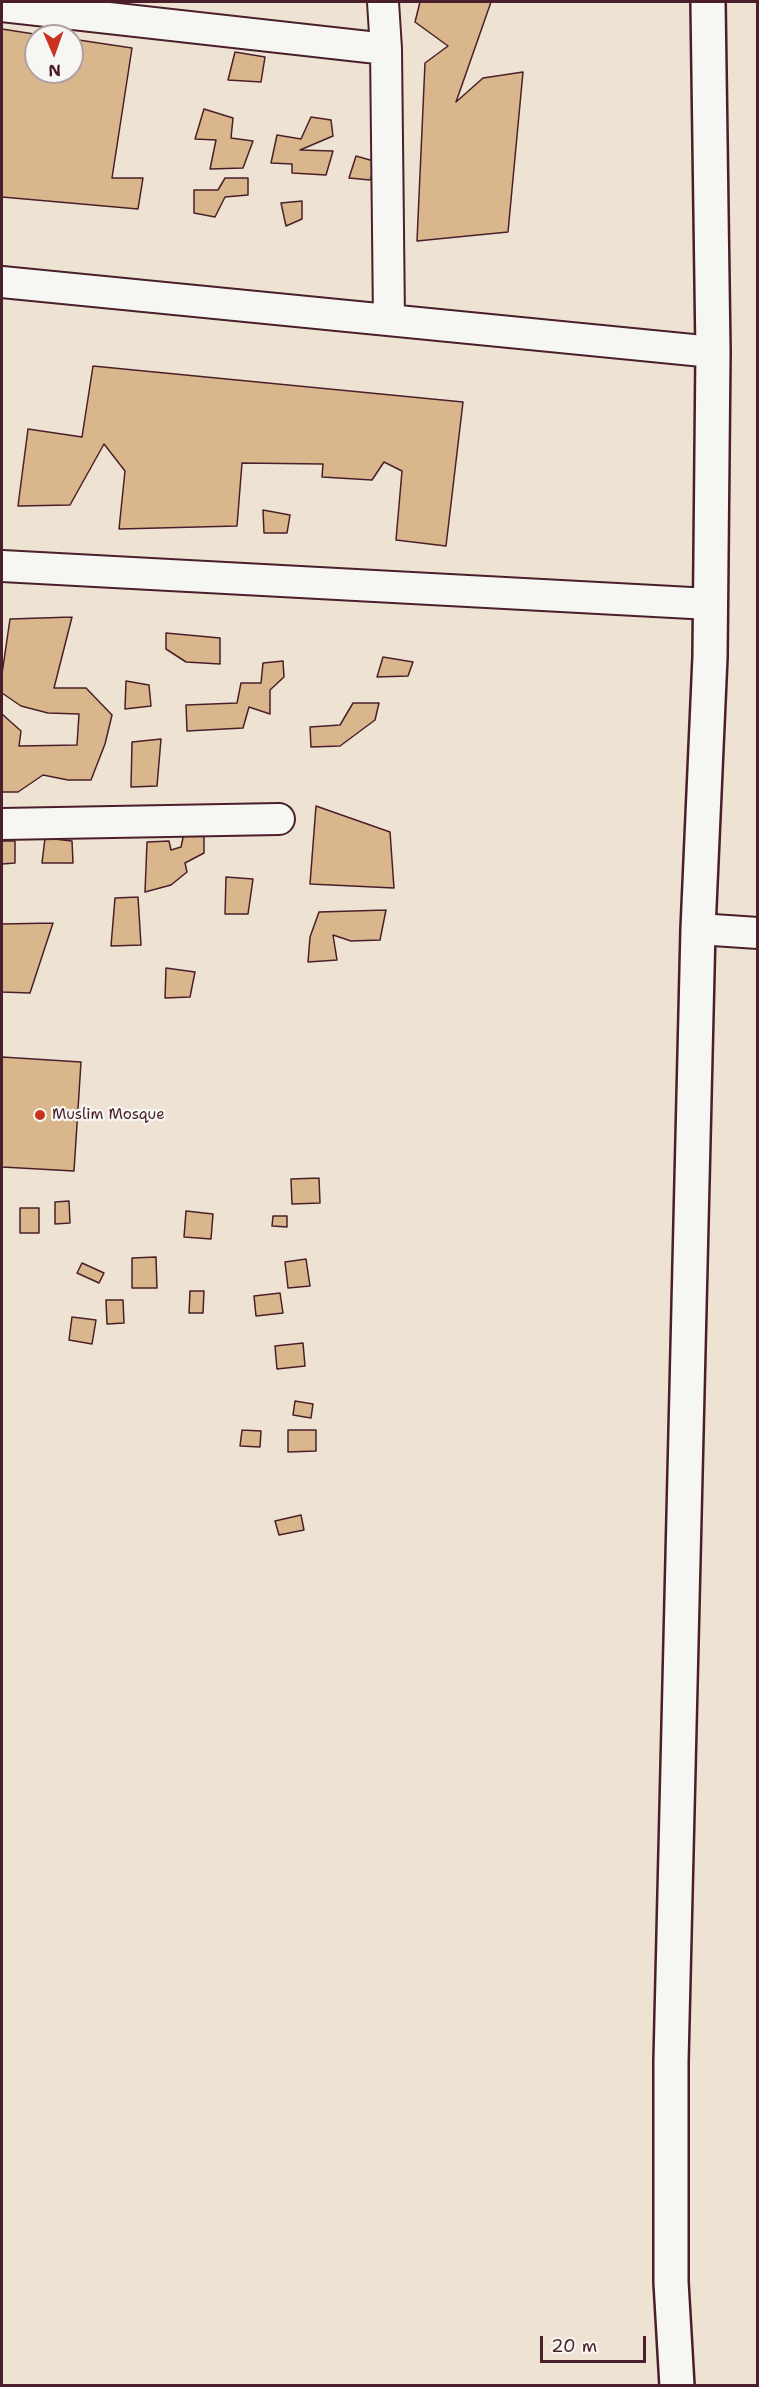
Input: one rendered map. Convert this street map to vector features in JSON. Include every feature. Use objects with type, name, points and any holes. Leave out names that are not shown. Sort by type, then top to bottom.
[{"type":"street","points":[[383,2],[386,49],[390,320]]},
{"type":"street","points":[[677,2385],[671,2282],[671,2061],[698,929],[710,604],[713,352],[708,2]]},
{"type":"street","points":[[2,6],[386,49]]},
{"type":"street","points":[[2,282],[713,352]]},
{"type":"street","points":[[2,566],[710,604]]},
{"type":"street","points":[[2,824],[279,819]]},
{"type":"street","points":[[698,929],[758,933]]},
{"type":"building","points":[[420,2],[491,2],[456,102],[483,78],[523,72],[508,232],[417,241],[425,63],[448,46],[415,22]]},
{"type":"building","points":[[2,29],[24,32],[24,84],[84,84],[84,41],[132,48],[112,178],[143,178],[138,209],[2,197]]},
{"type":"building","points":[[235,52],[265,57],[261,82],[228,80]]},
{"type":"building","points":[[204,109],[233,118],[231,138],[253,141],[243,168],[210,169],[216,140],[195,139]]},
{"type":"building","points":[[311,117],[331,120],[333,136],[300,150],[333,151],[326,175],[292,173],[292,164],[271,163],[277,135],[301,139]]},
{"type":"building","points":[[356,156],[377,162],[370,180],[349,178]]},
{"type":"building","points":[[225,178],[248,178],[248,195],[225,197],[215,217],[194,213],[194,190],[218,190]]},
{"type":"building","points":[[302,201],[302,219],[286,226],[281,203]]},
{"type":"building","points":[[93,366],[463,402],[446,546],[396,540],[402,471],[384,462],[372,480],[322,477],[323,464],[242,463],[237,526],[119,529],[125,471],[104,444],[70,505],[18,506],[28,429],[82,437]]},
{"type":"building","points":[[263,510],[290,515],[287,533],[264,533]]},
{"type":"building","points":[[72,617],[54,688],[86,688],[112,715],[105,744],[91,780],[68,780],[43,775],[18,792],[2,792],[2,714],[21,731],[19,746],[77,745],[79,714],[48,713],[21,706],[2,693],[2,674],[10,619]]},
{"type":"building","points":[[166,633],[220,638],[220,664],[186,662],[166,649]]},
{"type":"building","points":[[383,657],[413,662],[408,676],[377,677]]},
{"type":"building","points":[[283,661],[284,677],[270,690],[270,714],[249,707],[243,728],[187,731],[186,705],[237,703],[241,683],[261,683],[263,663]]},
{"type":"building","points":[[126,681],[149,685],[151,706],[125,709]]},
{"type":"building","points":[[353,703],[379,703],[375,720],[340,746],[311,747],[310,727],[340,725]]},
{"type":"building","points":[[161,739],[157,786],[131,787],[132,742]]},
{"type":"building","points":[[316,806],[390,832],[394,888],[310,884]]},
{"type":"building","points":[[186,824],[204,830],[204,853],[185,863],[187,872],[171,885],[145,892],[147,842],[169,841],[171,850],[181,847]]},
{"type":"building","points":[[45,838],[72,841],[73,863],[42,863]]},
{"type":"building","points":[[2,841],[15,841],[15,863],[2,864]]},
{"type":"building","points":[[226,877],[253,879],[248,914],[225,914]]},
{"type":"building","points":[[138,897],[141,945],[111,946],[115,898]]},
{"type":"building","points":[[386,910],[380,940],[351,941],[333,935],[337,960],[308,962],[310,937],[319,912]]},
{"type":"building","points":[[53,923],[30,993],[2,992],[2,924]]},
{"type":"building","points":[[166,968],[195,972],[190,997],[165,998]]},
{"type":"building","name":"Muslim Mosque","points":[[2,1057],[81,1062],[74,1171],[2,1167]]},
{"type":"building","points":[[319,1178],[320,1203],[292,1204],[291,1179]]},
{"type":"building","points":[[69,1201],[70,1223],[55,1224],[55,1202]]},
{"type":"building","points":[[20,1208],[39,1208],[39,1233],[20,1233]]},
{"type":"building","points":[[186,1211],[213,1214],[211,1239],[184,1237]]},
{"type":"building","points":[[273,1216],[287,1216],[287,1227],[272,1226]]},
{"type":"building","points":[[156,1257],[157,1288],[132,1288],[132,1258]]},
{"type":"building","points":[[306,1259],[310,1286],[288,1288],[285,1262]]},
{"type":"building","points":[[82,1263],[104,1273],[99,1283],[77,1273]]},
{"type":"building","points":[[190,1291],[204,1291],[203,1313],[189,1313]]},
{"type":"building","points":[[280,1293],[283,1313],[256,1316],[254,1296]]},
{"type":"building","points":[[106,1300],[123,1300],[124,1323],[107,1324]]},
{"type":"building","points":[[72,1317],[96,1320],[92,1344],[69,1340]]},
{"type":"building","points":[[303,1343],[305,1366],[277,1369],[275,1346]]},
{"type":"building","points":[[295,1401],[313,1404],[311,1418],[293,1415]]},
{"type":"building","points":[[242,1430],[261,1431],[260,1447],[240,1446]]},
{"type":"building","points":[[288,1430],[316,1430],[316,1451],[288,1452]]},
{"type":"building","points":[[301,1515],[304,1530],[279,1535],[275,1521]]},
{"type":"place","name":"Muslim Mosque","points":[[40,1115]]}]
